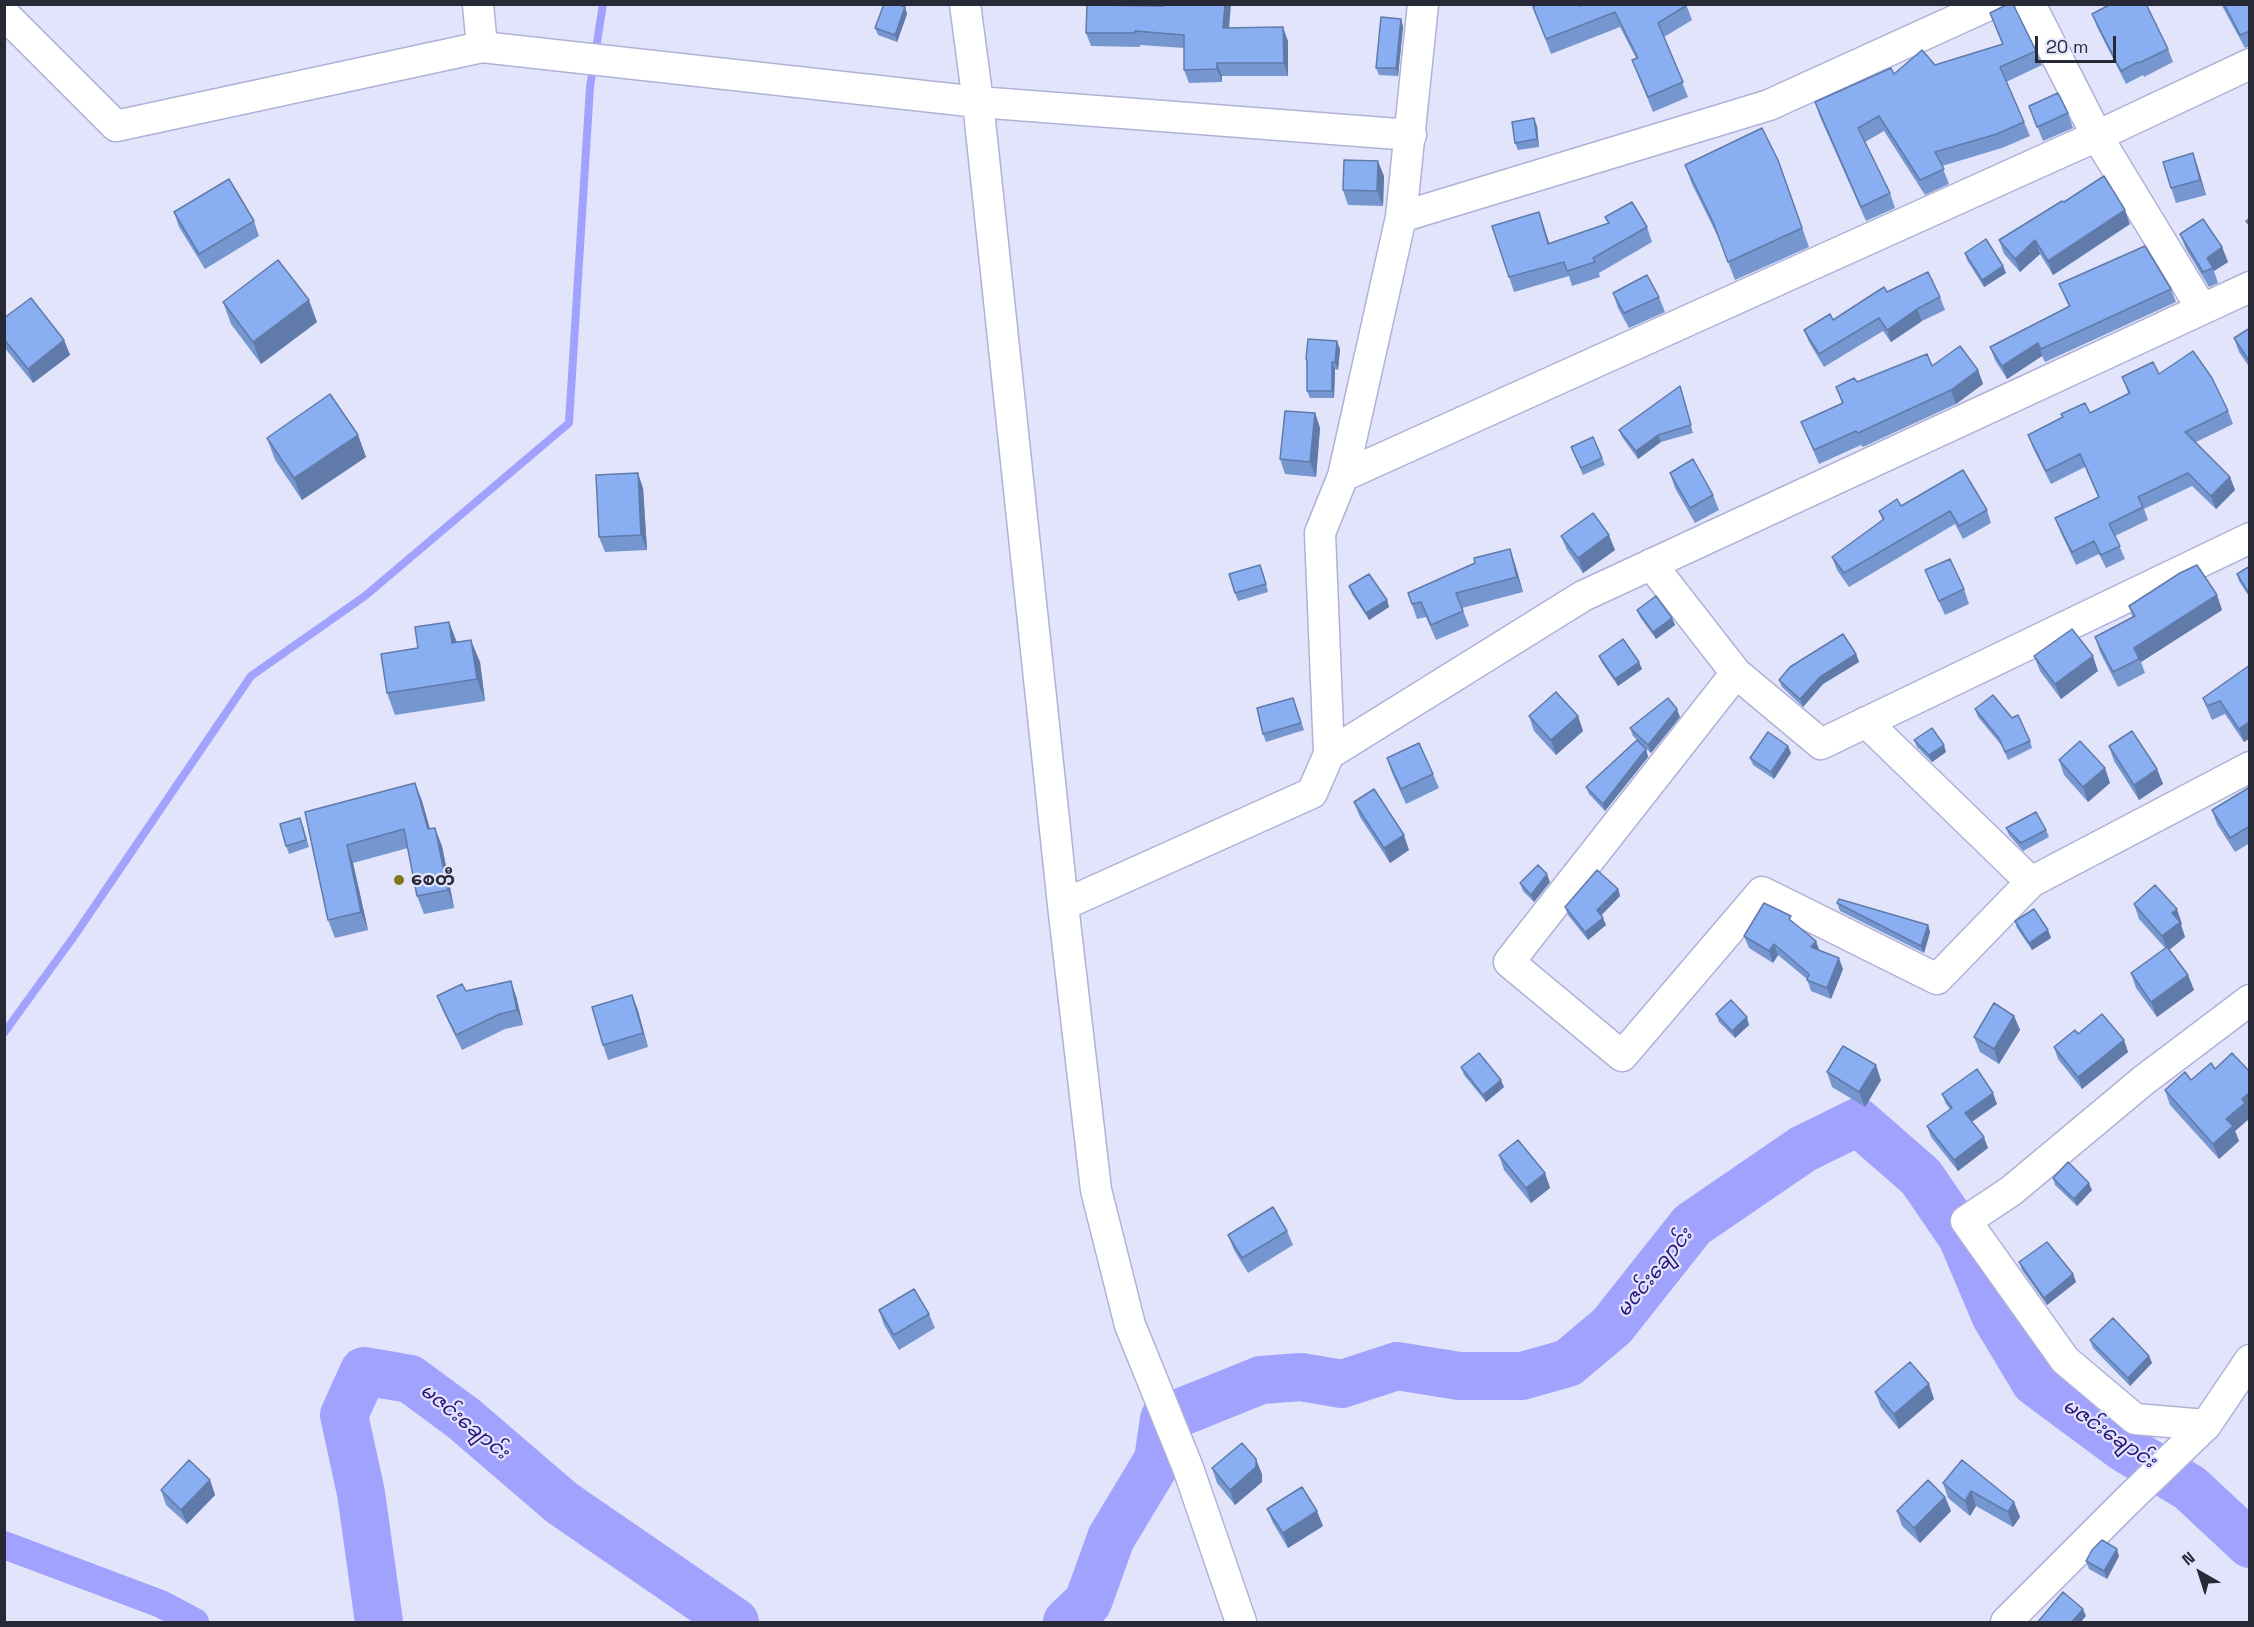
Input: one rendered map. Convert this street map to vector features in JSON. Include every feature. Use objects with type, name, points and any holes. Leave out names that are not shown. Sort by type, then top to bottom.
[{"type":"street","points":[[478,4],[482,47]]},
{"type":"street","points":[[965,4],[978,102],[1063,905],[1096,1190],[1130,1325],[1188,1468],[1241,1623]]},
{"type":"street","points":[[1063,905],[1312,793],[1329,754],[1320,533],[1343,476],[1401,217],[1423,4]]},
{"type":"street","points":[[1401,217],[1769,105],[1991,4]]},
{"type":"street","points":[[2030,4],[2097,136],[2202,309]]},
{"type":"street","points":[[4,14],[116,126],[482,47],[978,102],[1411,135]]},
{"type":"street","points":[[1343,476],[2097,136],[2250,64]]},
{"type":"street","points":[[1329,754],[1583,596],[2250,287]]},
{"type":"street","points":[[1651,564],[1736,673],[1821,744],[2250,538]]},
{"type":"street","points":[[1736,673],[1509,962],[1622,1056],[1762,892],[1937,979],[2031,882],[2250,767]]},
{"type":"street","points":[[1866,722],[2031,882]]},
{"type":"street","points":[[2206,1425],[2135,1419],[2065,1360],[1966,1221],[2011,1191],[2144,1080],[2250,999]]},
{"type":"street","points":[[2006,1623],[2206,1425],[2250,1360]]},
{"type":"building","points":[[884,4],[898,4],[905,7],[895,35],[875,28]]},
{"type":"building","points":[[1163,4],[1225,4],[1223,28],[1283,27],[1284,63],[1217,63],[1217,69],[1184,70],[1184,35],[1135,31],[1135,33],[1086,33],[1087,5],[1163,6]]},
{"type":"building","points":[[1538,4],[1580,4],[1580,6],[1584,4],[1686,4],[1658,23],[1683,82],[1648,97],[1632,60],[1638,58],[1615,12],[1546,39],[1533,7]]},
{"type":"building","points":[[2008,4],[2013,4],[2036,51],[2000,67],[2024,122],[1997,134],[1935,152],[1944,169],[1920,180],[1879,116],[1858,128],[1890,193],[1861,207],[1815,102],[1891,68],[1894,74],[1922,50],[1935,65],[2003,44],[1990,13]]},
{"type":"building","points":[[2111,4],[2146,4],[2168,49],[2121,71],[2092,14]]},
{"type":"building","points":[[2224,4],[2250,4],[2250,31],[2240,35]]},
{"type":"building","points":[[1381,17],[1401,19],[1396,68],[1376,68]]},
{"type":"building","points":[[2058,93],[2068,113],[2037,127],[2029,106]]},
{"type":"building","points":[[1534,118],[1537,139],[1515,143],[1512,122]]},
{"type":"building","points":[[1762,128],[1778,160],[1802,228],[1728,262],[1713,222],[1685,165]]},
{"type":"building","points":[[2193,153],[2200,180],[2171,188],[2163,162]]},
{"type":"building","points":[[1344,160],[1378,161],[1377,191],[1343,190]]},
{"type":"building","points":[[2104,176],[2125,210],[2048,261],[2035,240],[2015,259],[1999,240],[2062,201],[2064,202]]},
{"type":"building","points":[[229,179],[254,221],[199,254],[174,212]]},
{"type":"building","points":[[1632,202],[1647,227],[1593,258],[1595,262],[1567,271],[1564,262],[1509,277],[1492,226],[1539,212],[1548,244],[1609,223],[1605,217]]},
{"type":"building","points":[[2203,219],[2222,247],[2207,258],[2213,268],[2203,272],[2180,234]]},
{"type":"building","points":[[1986,239],[2003,266],[1982,280],[1965,253]]},
{"type":"building","points":[[2145,246],[2171,289],[2041,349],[2038,343],[2002,366],[1990,347],[2070,306],[2059,284]]},
{"type":"building","points":[[278,260],[309,300],[253,342],[223,302]]},
{"type":"building","points":[[1928,272],[1940,297],[1917,309],[1887,330],[1879,318],[1819,354],[1804,330],[1830,314],[1833,320],[1884,287],[1887,292]]},
{"type":"building","points":[[1647,275],[1659,297],[1624,313],[1613,293]]},
{"type":"building","points":[[31,298],[64,340],[28,369],[4,339],[4,318]]},
{"type":"building","points":[[2250,328],[2250,362],[2234,338]]},
{"type":"building","points":[[1308,339],[1337,341],[1335,362],[1332,362],[1332,391],[1307,391]]},
{"type":"building","points":[[1960,346],[1978,370],[1951,390],[1858,433],[1856,431],[1814,450],[1801,422],[1843,403],[1836,387],[1854,378],[1857,382],[1927,354],[1932,366]]},
{"type":"building","points":[[2193,351],[2212,378],[2228,411],[2185,432],[2230,477],[2211,496],[2188,473],[2138,497],[2143,507],[2109,524],[2120,546],[2101,555],[2094,541],[2072,552],[2055,518],[2099,497],[2080,454],[2046,471],[2028,435],[2063,417],[2061,414],[2085,403],[2090,413],[2130,393],[2122,377],[2153,362],[2159,374]]},
{"type":"building","points":[[1680,386],[1691,425],[1658,435],[1636,451],[1619,430]]},
{"type":"building","points":[[330,394],[358,435],[294,478],[267,438]]},
{"type":"building","points":[[1285,411],[1315,413],[1310,462],[1280,459]]},
{"type":"building","points":[[1593,437],[1602,458],[1581,468],[1571,447]]},
{"type":"building","points":[[1693,459],[1713,495],[1690,508],[1670,473]]},
{"type":"building","points":[[1963,470],[1987,510],[1959,526],[1950,511],[1844,573],[1832,557],[1884,519],[1879,511],[1897,499],[1901,506]]},
{"type":"building","points":[[638,473],[641,535],[599,537],[596,475]]},
{"type":"building","points":[[1593,513],[1609,535],[1578,558],[1561,536]]},
{"type":"building","points":[[1510,549],[1517,577],[1456,593],[1463,611],[1431,625],[1421,602],[1412,604],[1408,593],[1475,563],[1474,558]]},
{"type":"building","points":[[1950,559],[1964,589],[1939,601],[1925,570]]},
{"type":"building","points":[[1260,565],[1266,584],[1235,593],[1229,574]]},
{"type":"building","points":[[2197,565],[2217,595],[2134,648],[2139,659],[2113,672],[2095,637],[2135,616],[2129,606],[2180,573]]},
{"type":"building","points":[[2250,566],[2250,591],[2248,592],[2237,574]]},
{"type":"building","points":[[1369,574],[1387,600],[1366,613],[1349,586]]},
{"type":"building","points":[[1656,596],[1672,618],[1653,632],[1637,610]]},
{"type":"building","points":[[449,622],[452,643],[471,640],[477,679],[387,693],[381,654],[418,648],[415,627]]},
{"type":"building","points":[[2072,629],[2093,656],[2055,684],[2034,656]]},
{"type":"building","points":[[1843,634],[1856,654],[1820,677],[1800,699],[1779,680],[1790,667]]},
{"type":"building","points":[[1623,639],[1639,662],[1615,679],[1599,656]]},
{"type":"building","points":[[2250,665],[2250,721],[2239,729],[2220,701],[2207,706],[2203,698]]},
{"type":"building","points":[[1556,692],[1578,716],[1551,740],[1529,716]]},
{"type":"building","points":[[1993,695],[2012,718],[2018,715],[2030,741],[2005,752],[1999,738],[1975,709]]},
{"type":"building","points":[[1293,698],[1301,723],[1263,734],[1257,708]]},
{"type":"building","points":[[1668,698],[1677,709],[1648,745],[1630,728]]},
{"type":"building","points":[[1932,728],[1944,745],[1929,755],[1914,740]]},
{"type":"building","points":[[2132,731],[2157,769],[2134,785],[2109,746]]},
{"type":"building","points":[[1768,732],[1788,746],[1771,772],[1750,758]]},
{"type":"building","points":[[1637,740],[1646,749],[1603,804],[1586,787]]},
{"type":"building","points":[[2080,741],[2105,768],[2083,787],[2059,760]]},
{"type":"building","points":[[1419,743],[1433,774],[1401,789],[1387,758]]},
{"type":"building","points":[[415,783],[428,829],[435,828],[448,890],[417,896],[404,829],[347,845],[361,912],[328,920],[305,812]]},
{"type":"building","points":[[2250,787],[2250,826],[2230,838],[2212,810]]},
{"type":"building","points":[[1374,789],[1404,835],[1384,848],[1354,802]]},
{"type":"building","points":[[2036,812],[2046,830],[2021,843],[2006,828]]},
{"type":"building","points":[[300,818],[306,840],[286,846],[280,824]]},
{"type":"building","points":[[1538,865],[1547,874],[1531,895],[1520,883]]},
{"type":"building","points":[[1597,870],[1618,889],[1597,910],[1603,918],[1585,932],[1565,907]]},
{"type":"building","points":[[2155,885],[2177,909],[2172,913],[2180,922],[2162,936],[2134,904]]},
{"type":"building","points":[[1839,899],[1928,925],[1921,946],[1837,903]]},
{"type":"building","points":[[1764,903],[1791,916],[1789,919],[1816,941],[1811,947],[1839,958],[1827,988],[1807,980],[1809,974],[1774,944],[1769,951],[1744,936]]},
{"type":"building","points":[[2034,909],[2048,930],[2029,943],[2015,921]]},
{"type":"building","points":[[2167,947],[2188,975],[2151,1002],[2131,973]]},
{"type":"building","points":[[511,981],[517,1010],[500,1014],[456,1035],[437,996],[462,984],[466,991]]},
{"type":"building","points":[[632,995],[643,1033],[603,1045],[592,1007]]},
{"type":"building","points":[[1731,1000],[1747,1017],[1732,1031],[1716,1014]]},
{"type":"building","points":[[1994,1003],[2014,1016],[1994,1049],[1974,1037]]},
{"type":"building","points":[[2102,1014],[2124,1040],[2078,1077],[2054,1047],[2075,1030],[2078,1034]]},
{"type":"building","points":[[1843,1046],[1876,1065],[1859,1092],[1827,1072]]},
{"type":"building","points":[[1479,1053],[1501,1080],[1483,1095],[1461,1067]]},
{"type":"building","points":[[2232,1053],[2250,1072],[2250,1092],[2242,1099],[2245,1103],[2226,1119],[2233,1126],[2213,1144],[2165,1090],[2185,1072],[2191,1080],[2211,1063],[2215,1069]]},
{"type":"building","points":[[1977,1069],[1993,1093],[1965,1113],[1984,1137],[1954,1160],[1927,1126],[1952,1108],[1942,1094]]},
{"type":"building","points":[[1518,1140],[1545,1173],[1526,1188],[1499,1155]]},
{"type":"building","points":[[2068,1162],[2089,1183],[2074,1199],[2053,1178]]},
{"type":"building","points":[[1273,1207],[1287,1231],[1242,1258],[1228,1235]]},
{"type":"building","points":[[2047,1242],[2073,1274],[2044,1298],[2019,1262]]},
{"type":"building","points":[[914,1289],[929,1314],[894,1335],[879,1310]]},
{"type":"building","points":[[2113,1318],[2149,1356],[2128,1378],[2090,1340]]},
{"type":"building","points":[[1910,1362],[1929,1384],[1894,1414],[1875,1392]]},
{"type":"building","points":[[1242,1443],[1256,1459],[1256,1467],[1230,1490],[1212,1468]]},
{"type":"building","points":[[189,1460],[210,1480],[181,1510],[161,1490]]},
{"type":"building","points":[[1962,1460],[2014,1502],[2008,1512],[1971,1491],[1965,1501],[1943,1483]]},
{"type":"building","points":[[1928,1480],[1945,1497],[1914,1528],[1897,1511]]},
{"type":"building","points":[[1302,1487],[1317,1511],[1283,1533],[1267,1509]]},
{"type":"building","points":[[2102,1540],[2117,1549],[2104,1571],[2086,1561],[2092,1550]]},
{"type":"building","points":[[2063,1592],[2083,1609],[2071,1623],[2037,1623]]},
{"type":"waterway","points":[[4,1033],[75,935],[251,676],[365,596],[569,423],[590,87],[603,4]]},
{"type":"waterway","name":"မဇင်းချောင်း","points":[[1067,1622],[1088,1602],[1111,1538],[1158,1460],[1164,1419],[1261,1380],[1301,1377],[1342,1384],[1397,1366],[1459,1376],[1522,1376],[1568,1363],[1612,1326],[1692,1225],[1803,1149],[1858,1122],[1921,1177],[1962,1237],[1996,1317],[2035,1382],[2124,1448],[2190,1488],[2250,1544]]},
{"type":"waterway","name":"မဇင်းချောင်း","points":[[379,1622],[361,1493],[344,1415],[364,1371],[410,1379],[463,1418],[562,1503],[735,1622]]},
{"type":"waterway","points":[[4,1545],[161,1604],[195,1622]]},
{"type":"place","name":"စေတီ","points":[[399,880]]}]
